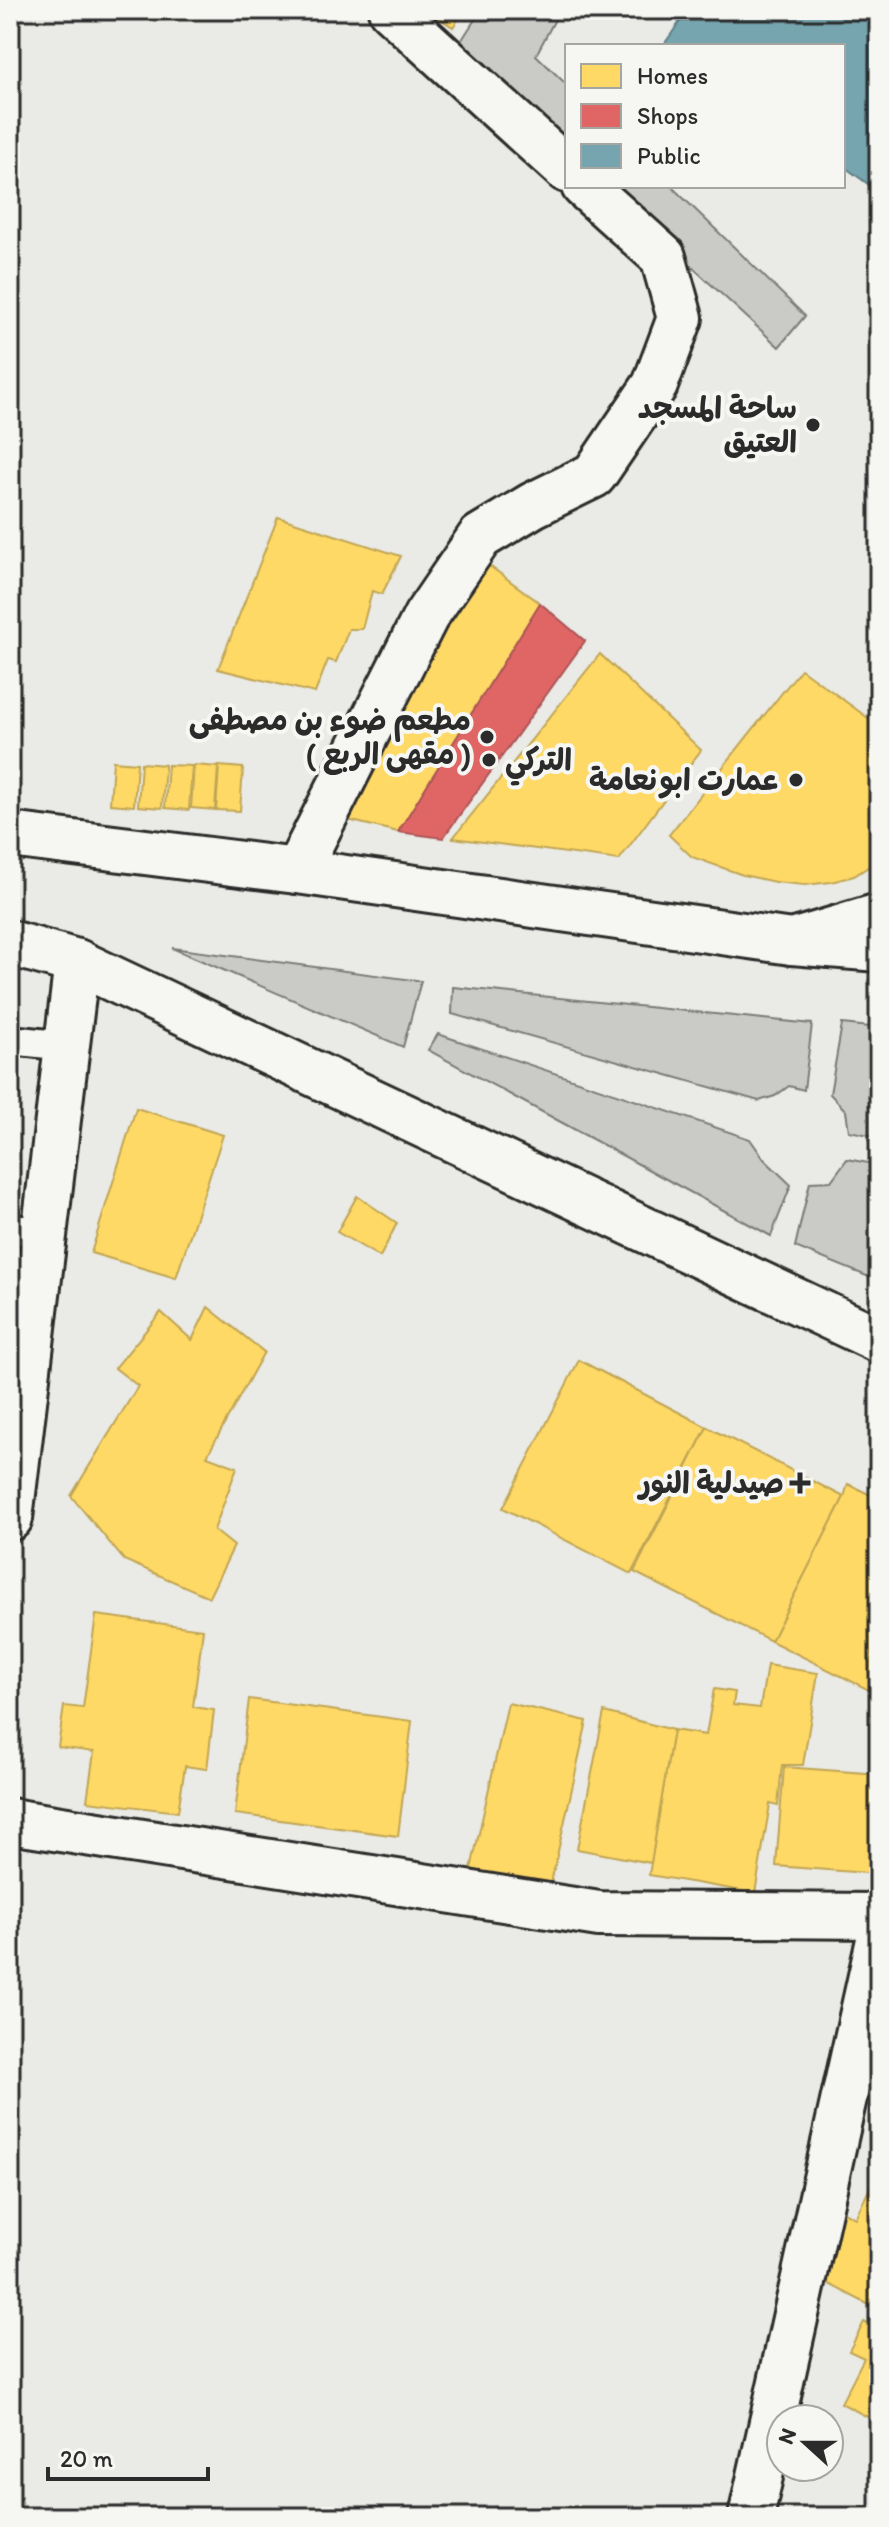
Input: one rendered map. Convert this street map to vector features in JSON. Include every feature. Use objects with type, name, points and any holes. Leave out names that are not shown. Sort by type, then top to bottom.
[{"type":"main road","points":[[391,10],[565,168]]},
{"type":"main road","points":[[297,871],[426,616],[480,537],[533,505],[594,475],[655,385],[680,318],[663,257],[586,188]]},
{"type":"main road","points":[[10,835],[297,871],[792,942],[879,949]]},
{"type":"main road","points":[[792,942],[879,916]]},
{"type":"main road","points":[[10,943],[77,962],[879,1340]]},
{"type":"main road","points":[[10,1518],[28,1231],[67,1046],[77,962]]},
{"type":"main road","points":[[10,1821],[599,1914],[879,1916]]},
{"type":"main road","points":[[751,2517],[879,1940]]},
{"type":"lane","points":[[10,1040],[67,1046]]},
{"type":"shaded area","points":[[481,10],[560,10],[536,55],[565,83],[565,149],[456,49]]},
{"type":"shaded area","points":[[606,188],[673,188],[805,316],[779,347]]},
{"type":"shaded area","points":[[172,948],[421,981],[403,1047]]},
{"type":"shaded area","points":[[453,987],[812,1024],[804,1090],[789,1086],[775,1096],[759,1101],[452,1014]]},
{"type":"shaded area","points":[[842,1024],[879,1028],[879,1137],[849,1131],[846,1111],[830,1094]]},
{"type":"shaded area","points":[[438,1034],[750,1139],[764,1159],[791,1185],[771,1236],[428,1050]]},
{"type":"shaded area","points":[[847,1159],[879,1165],[879,1281],[795,1247],[810,1182],[831,1181]]},
{"type":"building: Homes","points":[[427,10],[464,10],[453,27]]},
{"type":"building: Homes","points":[[278,517],[401,556],[382,594],[372,591],[362,629],[349,629],[336,662],[328,660],[315,693],[218,669]]},
{"type":"building: Homes","points":[[480,559],[540,603],[398,832],[344,819]]},
{"type":"building: Homes","points":[[600,654],[701,750],[619,860],[453,838]]},
{"type":"building: Homes","name":"عمارت ابونعامة","points":[[801,669],[879,726],[879,860],[854,876],[805,885],[743,875],[692,857],[669,835]]},
{"type":"building: Homes","points":[[113,761],[137,763],[134,806],[110,804]]},
{"type":"building: Homes","points":[[141,763],[165,765],[162,808],[138,806]]},
{"type":"building: Homes","points":[[168,765],[192,766],[189,810],[165,808]]},
{"type":"building: Homes","points":[[194,765],[218,767],[215,810],[191,808]]},
{"type":"building: Homes","points":[[219,766],[243,768],[240,811],[216,810]]},
{"type":"building: Homes","points":[[136,1108],[223,1135],[176,1278],[91,1253]]},
{"type":"building: Homes","points":[[357,1196],[397,1223],[380,1257],[337,1232]]},
{"type":"building: Homes","points":[[208,1307],[264,1352],[207,1456],[237,1467],[214,1530],[234,1546],[209,1597],[124,1560],[71,1496],[138,1386],[115,1368],[161,1312],[192,1340]]},
{"type":"building: Homes","points":[[579,1360],[707,1427],[631,1574],[503,1508]]},
{"type":"building: Homes","points":[[707,1427],[844,1497],[771,1641],[634,1572]]},
{"type":"building: Homes","points":[[848,1484],[879,1499],[879,1695],[771,1641]]},
{"type":"building: Homes","points":[[96,1615],[203,1629],[193,1707],[214,1710],[207,1769],[185,1766],[178,1812],[87,1801],[94,1752],[58,1747],[64,1706],[83,1708]]},
{"type":"building: Homes","points":[[767,1665],[818,1673],[803,1765],[782,1765],[778,1806],[770,1804],[755,1893],[649,1875],[673,1730],[706,1735],[714,1689],[735,1692],[733,1705],[760,1708]]},
{"type":"building: Homes","points":[[249,1699],[412,1721],[398,1836],[235,1814]]},
{"type":"building: Homes","points":[[508,1703],[587,1721],[550,1887],[471,1869]]},
{"type":"building: Homes","points":[[604,1712],[673,1730],[651,1863],[577,1849]]},
{"type":"building: Homes","points":[[784,1767],[879,1774],[879,1874],[776,1866]]},
{"type":"building: Homes","points":[[879,2170],[879,2310],[806,2272],[838,2209],[855,2218]]},
{"type":"building: Homes","points":[[864,2322],[877,2328],[879,2324],[879,2423],[841,2403],[864,2358],[849,2351]]},
{"type":"building: Shops","name":"مطعم ضوء بن مصطفى ( مقهى الربع )","points":[[540,603],[585,641],[443,838],[398,832]]},
{"type":"building: Public","points":[[688,10],[879,10],[879,192],[845,169],[845,44],[664,44]]},
{"type":"place","name":"ساحة المسجد العتيق","points":[[813,425]]},
{"type":"place","name":"مطعم ضوء بن مصطفى ( مقهى الربع )","points":[[487,737]]},
{"type":"place","name":"التركي","points":[[489,760]]},
{"type":"place","name":"عمارت ابونعامة","points":[[796,780]]},
{"type":"place","name":"صيدلية النور","points":[[800,1483]]}]
